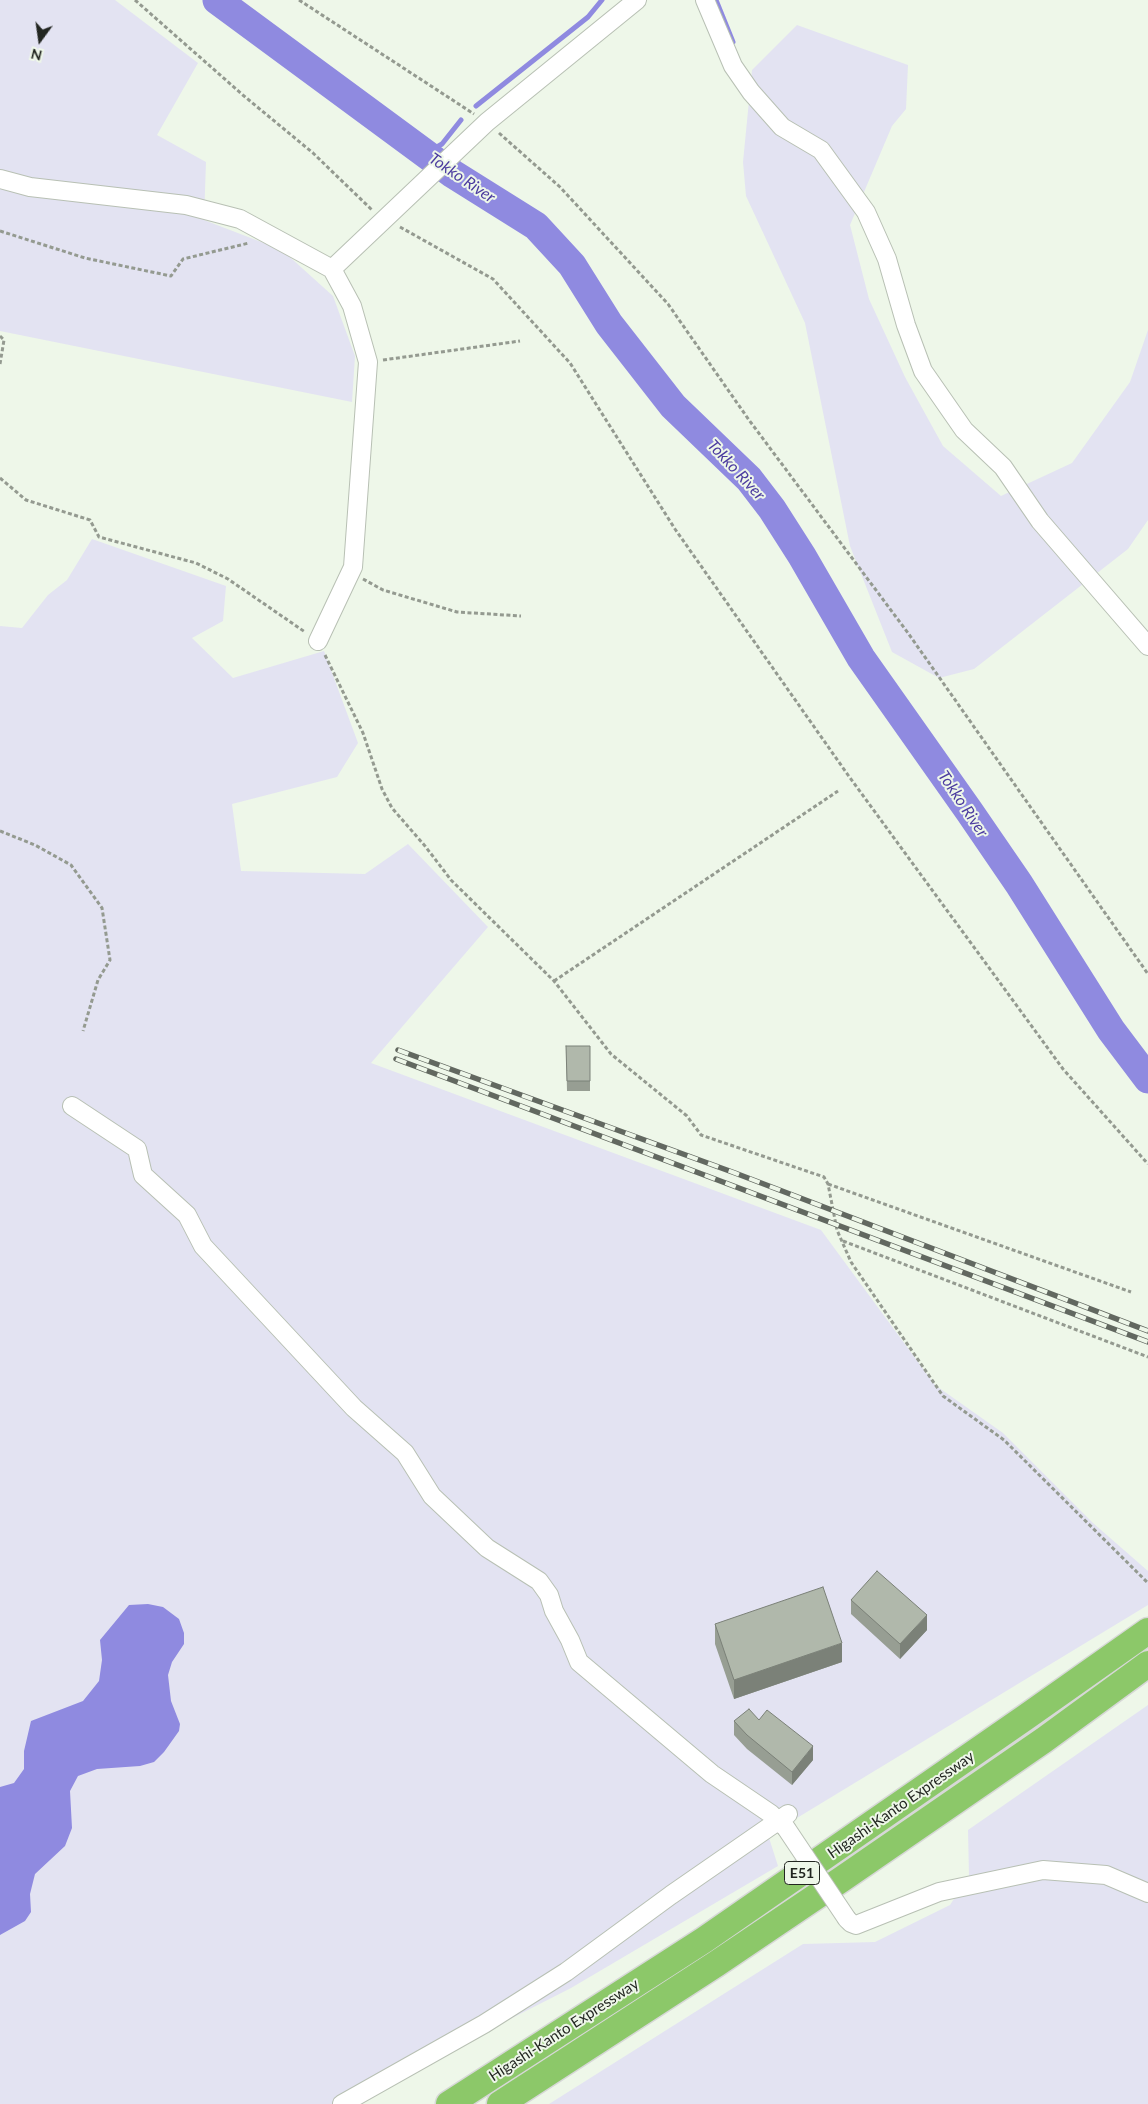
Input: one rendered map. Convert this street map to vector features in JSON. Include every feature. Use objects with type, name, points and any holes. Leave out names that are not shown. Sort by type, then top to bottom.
[{"type":"highway","name":"Higashi-Kanto Expressway","points":[[449,2104],[704,1940],[1026,1718],[1148,1631]]},
{"type":"highway","name":"Higashi-Kanto Expressway","points":[[500,2104],[834,1885],[1044,1740],[1148,1664]]},
{"type":"street","points":[[332,269],[384,216],[482,126],[637,0]]},
{"type":"street","points":[[705,0],[733,66],[751,92],[782,126],[821,150],[866,212],[887,259],[906,325],[923,371],[933,386],[964,430],[1003,467],[1040,521],[1148,646]]},
{"type":"street","points":[[0,179],[30,187],[186,205],[240,219],[332,269],[352,306],[368,362],[354,567],[318,642]]},
{"type":"street","points":[[72,1106],[137,1149],[143,1175],[187,1215],[202,1246],[354,1408],[405,1454],[432,1496],[487,1548],[539,1581],[549,1595],[554,1611],[570,1640],[579,1662],[712,1774],[784,1820],[851,1923],[856,1925],[939,1892],[1043,1870],[1106,1875],[1148,1893]]},
{"type":"street","points":[[342,2104],[484,2024],[566,1972],[784,1820]]},
{"type":"path","points":[[135,0],[384,216],[494,278],[570,363],[674,529],[848,775],[1063,1068],[1148,1164]]},
{"type":"path","points":[[299,0],[482,126],[560,187],[668,304],[749,420],[908,633],[1148,974]]},
{"type":"path","points":[[0,231],[85,258],[171,276],[184,259],[274,237]]},
{"type":"path","points":[[0,336],[4,340],[0,364]]},
{"type":"path","points":[[368,362],[520,341]]},
{"type":"path","points":[[0,478],[26,500],[90,520],[99,537],[196,564],[228,579],[318,642],[363,734],[382,789],[392,808],[421,840],[451,880],[554,981],[611,1054],[687,1116],[701,1135],[824,1177],[828,1184],[837,1230],[851,1262],[943,1396],[1004,1440],[1148,1583]]},
{"type":"path","points":[[354,567],[363,578],[383,590],[457,612],[521,616]]},
{"type":"path","points":[[554,981],[838,791]]},
{"type":"path","points":[[0,831],[35,845],[71,865],[102,908],[110,960],[98,980],[84,1031]]},
{"type":"path","points":[[828,1184],[1131,1292]]},
{"type":"path","points":[[842,1241],[1148,1357]]},
{"type":"shaded area","points":[[0,0],[115,0],[198,63],[157,135],[206,162],[204,220],[282,250],[333,296],[355,356],[352,402],[0,331]]},
{"type":"shaded area","points":[[797,25],[908,65],[906,109],[892,126],[850,225],[869,299],[905,377],[943,446],[1001,496],[1072,463],[1130,382],[1148,330],[1148,520],[1128,549],[974,669],[939,678],[892,652],[850,546],[805,323],[746,196],[743,162],[752,70]]},
{"type":"shaded area","points":[[92,539],[226,586],[223,621],[192,638],[233,678],[324,651],[358,743],[337,777],[232,804],[241,871],[365,874],[408,844],[488,927],[371,1063],[821,1230],[935,1385],[1003,1433],[1093,1523],[1148,1571],[1148,1605],[792,1821],[782,1806],[763,1819],[778,1866],[571,1988],[467,2041],[355,2104],[0,2104],[0,626],[22,628],[48,595],[67,580]]},
{"type":"shaded area","points":[[148,1604],[163,1607],[179,1619],[184,1633],[184,1644],[172,1662],[168,1675],[171,1701],[180,1724],[179,1731],[164,1752],[154,1762],[140,1766],[97,1769],[78,1776],[70,1791],[72,1828],[65,1846],[35,1874],[30,1894],[31,1912],[25,1921],[0,1935],[0,1787],[14,1783],[24,1769],[24,1751],[31,1721],[83,1701],[99,1681],[102,1660],[100,1640],[129,1605]]},
{"type":"shaded area","points":[[1148,1705],[1148,2104],[549,2104],[803,1944],[875,1942],[950,1905],[969,1876],[968,1830]]},
{"type":"building","points":[[566,1046],[590,1046],[590,1081],[567,1081]]},
{"type":"building","points":[[877,1571],[927,1615],[900,1644],[851,1600]]},
{"type":"building","points":[[823,1587],[842,1643],[734,1680],[715,1624]]},
{"type":"building","points":[[749,1709],[759,1720],[767,1710],[813,1746],[792,1772],[747,1735],[734,1721]]},
{"type":"waterway","name":"Tokko River","points":[[217,0],[453,174],[536,226],[572,265],[609,324],[673,406],[749,479],[772,509],[802,556],[861,658],[1019,884],[1111,1030],[1148,1079]]},
{"type":"waterway","points":[[476,106],[588,17],[602,0]]},
{"type":"waterway","points":[[716,0],[733,42]]},
{"type":"waterway","points":[[425,154],[442,144],[461,120]]},
{"type":"railway","points":[[398,1050],[735,1173],[1148,1331]]},
{"type":"railway","points":[[396,1059],[1148,1342]]}]
